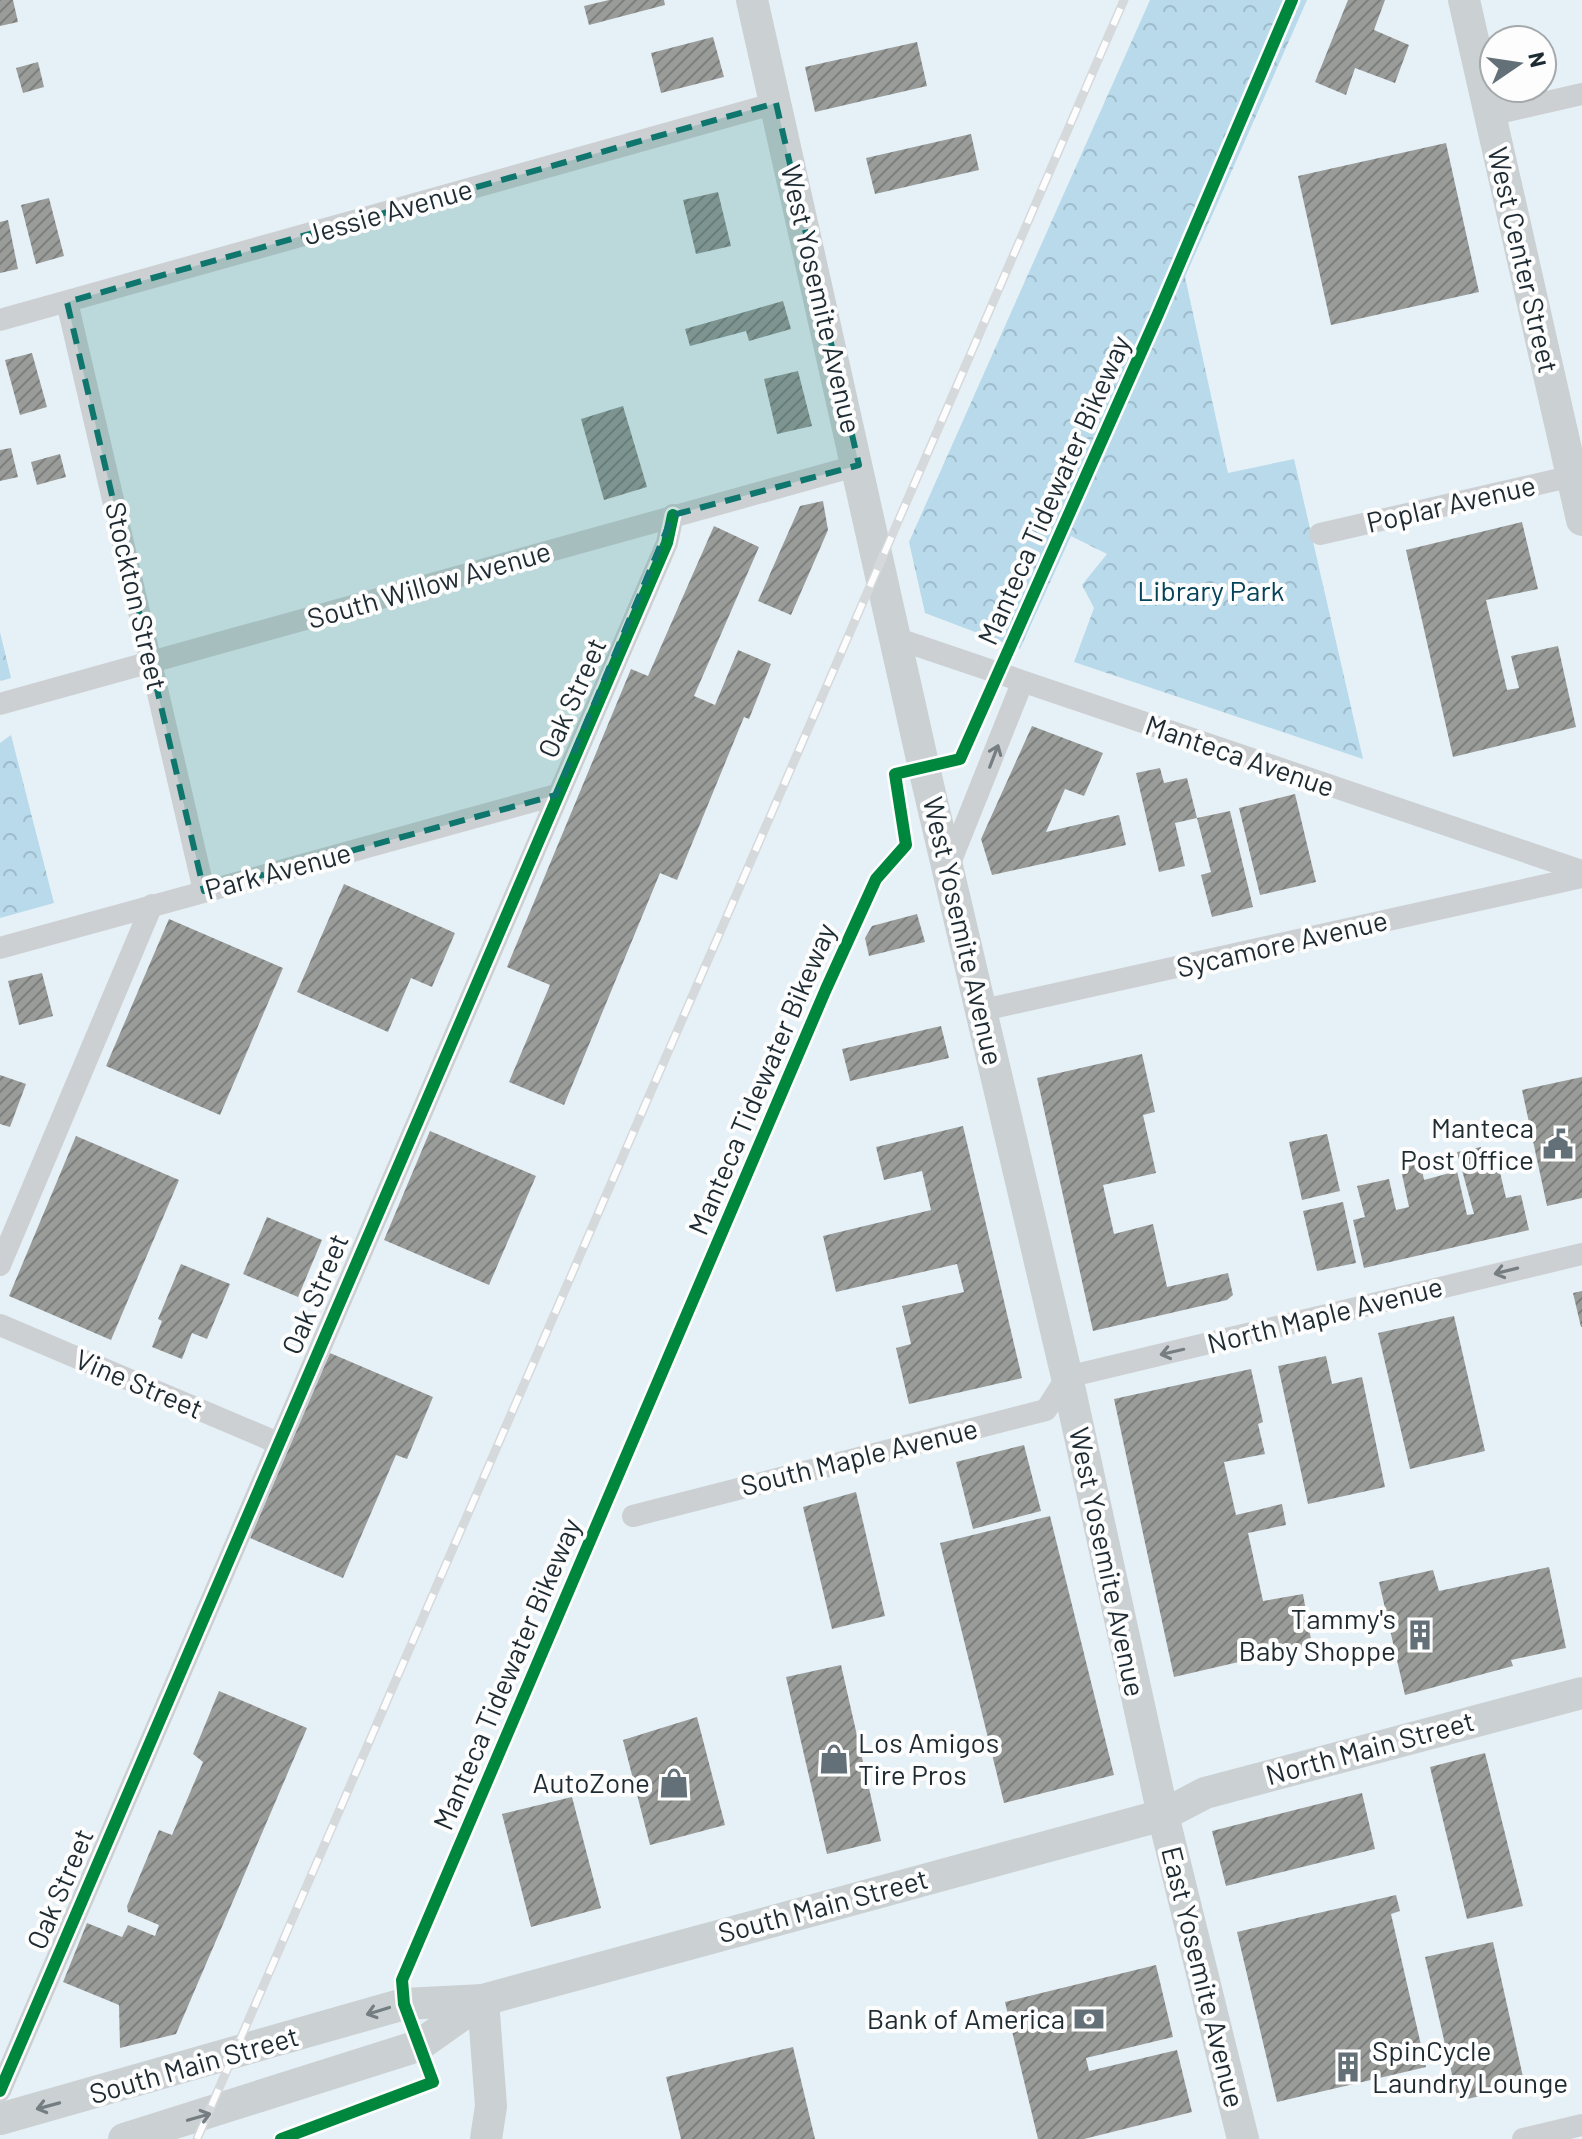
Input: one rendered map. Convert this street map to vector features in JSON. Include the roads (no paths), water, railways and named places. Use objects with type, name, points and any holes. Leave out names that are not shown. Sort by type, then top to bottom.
[{"type":"main road","name":"West Yosemite Avenue","points":[[752,0],[948,868],[1067,1377],[1163,1815]]},
{"type":"main road","name":"West Center Street","points":[[1464,0],[1577,475],[1582,520]]},
{"type":"main road","name":"North Main Street","points":[[1163,1815],[1205,1793],[1582,1693]]},
{"type":"main road","name":"South Main Street","points":[[0,2119],[404,2004],[483,2000],[1163,1815]]},
{"type":"main road","name":"East Yosemite Avenue","points":[[1163,1815],[1243,2139]]},
{"type":"main road","name":"South Main Street","points":[[124,2139],[418,2046],[483,2000]]},
{"type":"main road","points":[[483,2000],[491,2106],[486,2139]]},
{"type":"street","points":[[1490,115],[1582,94]]},
{"type":"street","name":"Jessie Avenue","points":[[0,320],[776,103]]},
{"type":"street","name":"Stockton Street","points":[[67,302],[204,891]]},
{"type":"street","name":"South Willow Avenue","points":[[0,704],[859,465]]},
{"type":"street","name":"Poplar Avenue","points":[[1320,534],[1577,475]]},
{"type":"street","name":"Oak Street","points":[[0,2091],[667,543],[673,515]]},
{"type":"street","name":"Manteca Avenue","points":[[898,639],[1582,871]]},
{"type":"street","points":[[948,868],[1022,683]]},
{"type":"street","name":"Park Avenue","points":[[0,948],[556,795]]},
{"type":"street","name":"Sycamore Avenue","points":[[983,1010],[1582,877]]},
{"type":"street","points":[[0,1265],[152,905]]},
{"type":"street","name":"North Maple Avenue","points":[[1067,1377],[1582,1254]]},
{"type":"street","name":"Vine Street","points":[[0,1325],[278,1443]]},
{"type":"street","name":"South Maple Avenue","points":[[633,1516],[1046,1410],[1067,1377]]},
{"type":"street","points":[[1523,2139],[1582,2125]]},
{"type":"railway","points":[[197,2139],[1124,0]]},
{"type":"place","name":"Manteca Post Office","points":[[1558,1144]]},
{"type":"place","name":"Tammy's Baby Shoppe","points":[[1420,1635]]},
{"type":"place","name":"Los Amigos Tire Pros","points":[[834,1759]]},
{"type":"place","name":"AutoZone","points":[[674,1783]]},
{"type":"place","name":"Bank of America","points":[[1089,2019]]},
{"type":"place","name":"SpinCycle Laundry Lounge","points":[[1348,2067]]},
{"type":"park label","name":"Library Park","points":[[1211,591]]}]
